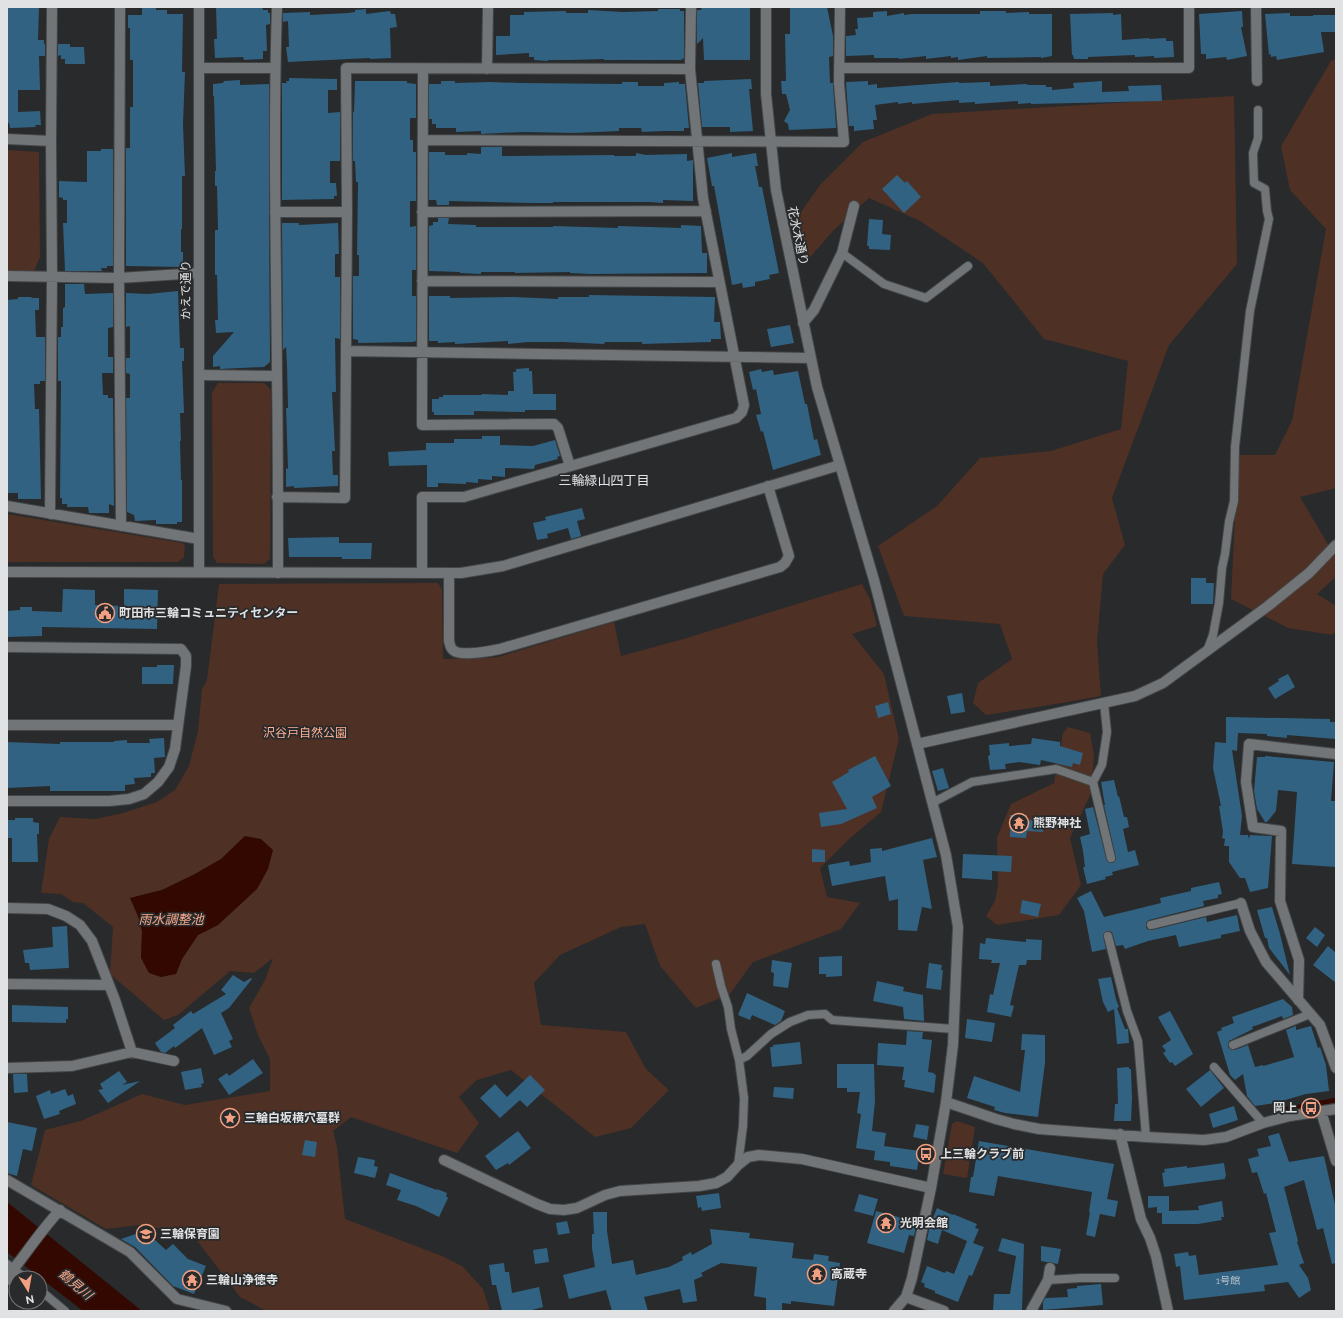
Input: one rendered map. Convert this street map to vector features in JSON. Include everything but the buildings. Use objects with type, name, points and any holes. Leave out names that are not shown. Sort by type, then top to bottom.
[{"type":"street","points":[[50,514],[52,7]]},
{"type":"street","points":[[120,7],[120,526]]},
{"type":"street","name":"かえで通り","points":[[199,7],[199,572]]},
{"type":"street","points":[[277,7],[275,68],[275,212],[278,572]]},
{"type":"street","points":[[487,69],[488,7]]},
{"type":"street","points":[[422,573],[422,497],[464,497],[736,418],[742,412],[744,404],[703,198],[690,69],[692,7]]},
{"type":"street","name":"花水木通り","points":[[766,7],[766,94],[776,190],[810,358],[817,387],[874,580],[946,855],[958,927],[954,1029],[946,1102],[931,1188],[912,1278],[906,1297]]},
{"type":"street","points":[[423,140],[844,142],[839,68],[840,7]]},
{"type":"street","points":[[839,68],[1190,68],[1189,7]]},
{"type":"street","points":[[1256,7],[1257,81]]},
{"type":"street","points":[[198,68],[275,68]]},
{"type":"street","points":[[278,497],[345,498],[347,212],[346,68],[690,69]]},
{"type":"street","points":[[423,69],[422,425],[554,424],[558,428],[570,466]]},
{"type":"street","points":[[7,139],[51,141]]},
{"type":"street","points":[[803,323],[814,310],[842,253],[854,206]]},
{"type":"street","points":[[422,212],[706,211]]},
{"type":"street","points":[[275,212],[347,212]]},
{"type":"street","points":[[7,276],[119,278],[199,274]]},
{"type":"street","points":[[422,281],[719,282]]},
{"type":"street","points":[[346,351],[810,358]]},
{"type":"street","points":[[199,375],[277,376]]},
{"type":"street","points":[[7,572],[278,572],[449,574],[503,566],[840,465]]},
{"type":"street","points":[[449,574],[450,647],[458,653],[486,652],[500,649],[780,567],[788,556],[768,486]]},
{"type":"street","points":[[7,506],[199,539]]},
{"type":"street","points":[[917,744],[1135,696],[1163,683],[1268,606],[1309,573],[1336,545]]},
{"type":"street","points":[[7,648],[181,649],[186,656],[175,749],[169,767],[158,782],[144,794],[129,799],[109,801],[7,802]]},
{"type":"street","points":[[7,725],[178,725]]},
{"type":"street","points":[[1298,1000],[1299,960],[1280,901],[1281,831],[1253,827],[1246,782],[1249,744],[1336,754]]},
{"type":"street","points":[[1241,903],[1250,931],[1266,962],[1320,1025],[1336,1068]]},
{"type":"street","points":[[7,908],[48,909],[66,916],[80,925],[92,942],[109,985],[132,1052]]},
{"type":"street","points":[[7,984],[109,985]]},
{"type":"street","points":[[7,1068],[72,1066],[132,1052],[174,1061]]},
{"type":"street","points":[[946,1102],[1014,1124],[1039,1129],[1146,1137],[1214,1139],[1226,1137],[1263,1123],[1290,1116],[1336,1109]]},
{"type":"street","points":[[1321,1111],[1336,1161]]},
{"type":"street","points":[[1120,1134],[1141,1219],[1150,1238],[1156,1256],[1168,1311]]},
{"type":"street","points":[[444,1160],[537,1204],[550,1209],[564,1210],[577,1208],[605,1195],[620,1191],[699,1186],[716,1183],[727,1177],[748,1157],[759,1155],[802,1159],[931,1188]]},
{"type":"street","points":[[7,1180],[130,1252],[177,1299],[226,1311]]},
{"type":"street","points":[[7,1280],[13,1265],[60,1210]]},
{"type":"street","points":[[1031,1311],[1048,1280],[1050,1268]]},
{"type":"street","points":[[894,1311],[906,1297],[944,1311]]},
{"type":"lane","points":[[1207,650],[1213,635],[1219,603],[1222,568],[1229,522],[1234,501],[1235,447],[1250,311],[1269,219],[1266,211],[1266,189],[1254,183],[1253,153],[1258,138],[1258,110]]},
{"type":"lane","points":[[842,253],[884,284],[926,298],[968,266]]},
{"type":"lane","points":[[1104,703],[1107,732],[1102,765],[1093,782],[1111,858]]},
{"type":"lane","points":[[932,803],[972,782],[1056,769],[1093,782]]},
{"type":"lane","points":[[1151,925],[1241,903]]},
{"type":"lane","points":[[1108,936],[1127,1012],[1138,1041],[1146,1137]]},
{"type":"lane","points":[[716,964],[728,1007],[730,1029],[739,1060],[744,1098],[743,1126],[738,1165]]},
{"type":"lane","points":[[739,1060],[748,1056],[770,1034],[790,1022],[808,1015],[825,1014],[832,1020],[954,1029]]},
{"type":"lane","points":[[1233,1044],[1310,1014]]},
{"type":"lane","points":[[1214,1067],[1263,1123]]},
{"type":"lane","points":[[1048,1280],[1116,1278]]},
{"type":"lane","points":[[48,1297],[65,1311]]},
{"type":"green space","points":[[1336,59],[1336,488],[1300,497],[1336,558],[1336,577],[1317,594],[1336,606],[1336,630],[1333,635],[1288,628],[1231,599],[1238,455],[1275,455],[1292,421],[1326,229],[1290,190],[1281,146],[1331,61]]},
{"type":"green space","points":[[1234,96],[1237,264],[1169,345],[1112,498],[1125,545],[1103,574],[1097,642],[1101,696],[986,715],[973,703],[978,683],[1012,659],[1000,624],[904,616],[878,546],[937,506],[980,458],[1051,451],[1121,429],[1128,361],[1044,339],[983,263],[920,221],[869,198],[833,231],[806,262],[796,219],[820,185],[863,142],[932,114]]},
{"type":"green space","points":[[7,150],[39,152],[40,257],[34,271],[7,271]]},
{"type":"green space","points":[[218,383],[264,383],[271,390],[270,559],[264,564],[217,563],[213,557],[212,393]]},
{"type":"green space","points":[[7,514],[182,543],[185,546],[184,557],[178,562],[7,562]]},
{"type":"green space","name":"沢谷戸自然公園","points":[[438,583],[442,589],[443,659],[498,657],[614,622],[621,656],[680,640],[862,584],[870,599],[877,626],[852,634],[884,674],[899,739],[881,812],[847,841],[820,868],[827,897],[860,903],[841,929],[753,962],[730,994],[696,1008],[660,966],[645,924],[621,927],[560,955],[534,983],[541,1025],[626,1032],[646,1069],[669,1090],[631,1128],[595,1137],[511,1070],[477,1080],[459,1097],[479,1123],[457,1153],[351,1117],[333,1131],[337,1147],[345,1219],[442,1256],[462,1266],[483,1289],[490,1311],[266,1311],[240,1297],[192,1234],[140,1225],[106,1229],[31,1185],[45,1130],[81,1121],[142,1094],[185,1105],[270,1091],[270,1059],[258,1035],[249,1008],[265,980],[273,958],[254,973],[230,971],[178,1015],[164,1020],[110,974],[113,927],[83,903],[73,902],[61,894],[41,893],[49,839],[60,817],[95,819],[123,813],[157,802],[175,790],[189,766],[198,731],[202,689],[207,680],[219,584]],"holes":[[[245,836],[218,925],[198,935],[182,959],[176,974],[141,958],[142,931],[138,916],[130,898],[162,890],[195,874],[221,859]]]},
{"type":"green space","points":[[1068,727],[1090,733],[1094,755],[1091,793],[1070,838],[1081,885],[1059,915],[997,925],[986,916],[995,901],[998,885],[997,837],[1011,804],[1054,783],[1063,733]]},
{"type":"green space","points":[[957,1121],[975,1127],[967,1178],[943,1174],[952,1124]]},
{"type":"water","name":"雨水調整池","points":[[245,836],[261,839],[273,850],[268,869],[257,889],[218,925],[198,935],[182,959],[176,974],[161,977],[149,973],[141,958],[142,931],[138,916],[130,898],[162,890],[195,874],[221,859]]},
{"type":"water","name":"鶴見川","points":[[7,1202],[142,1311],[83,1311],[48,1284],[48,1270],[30,1270],[7,1252]]},
{"type":"waterway","points":[[1282,1110],[1336,1100]]},
{"type":"place","name":"町田市三輪コミュニティセンター","points":[[105,613]]},
{"type":"place","name":"熊野神社","points":[[1019,823]]},
{"type":"place","name":"岡上","points":[[1311,1108]]},
{"type":"place","name":"三輪白坂横穴墓群","points":[[230,1118]]},
{"type":"place","name":"上三輪クラブ前","points":[[926,1154]]},
{"type":"place","name":"光明会館","points":[[886,1223]]},
{"type":"place","name":"三輪保育園","points":[[146,1234]]},
{"type":"place","name":"高蔵寺","points":[[817,1274]]},
{"type":"place","name":"三輪山浄徳寺","points":[[192,1280]]},
{"type":"district","name":"三輪緑山四丁目","points":[[604,480]]}]
